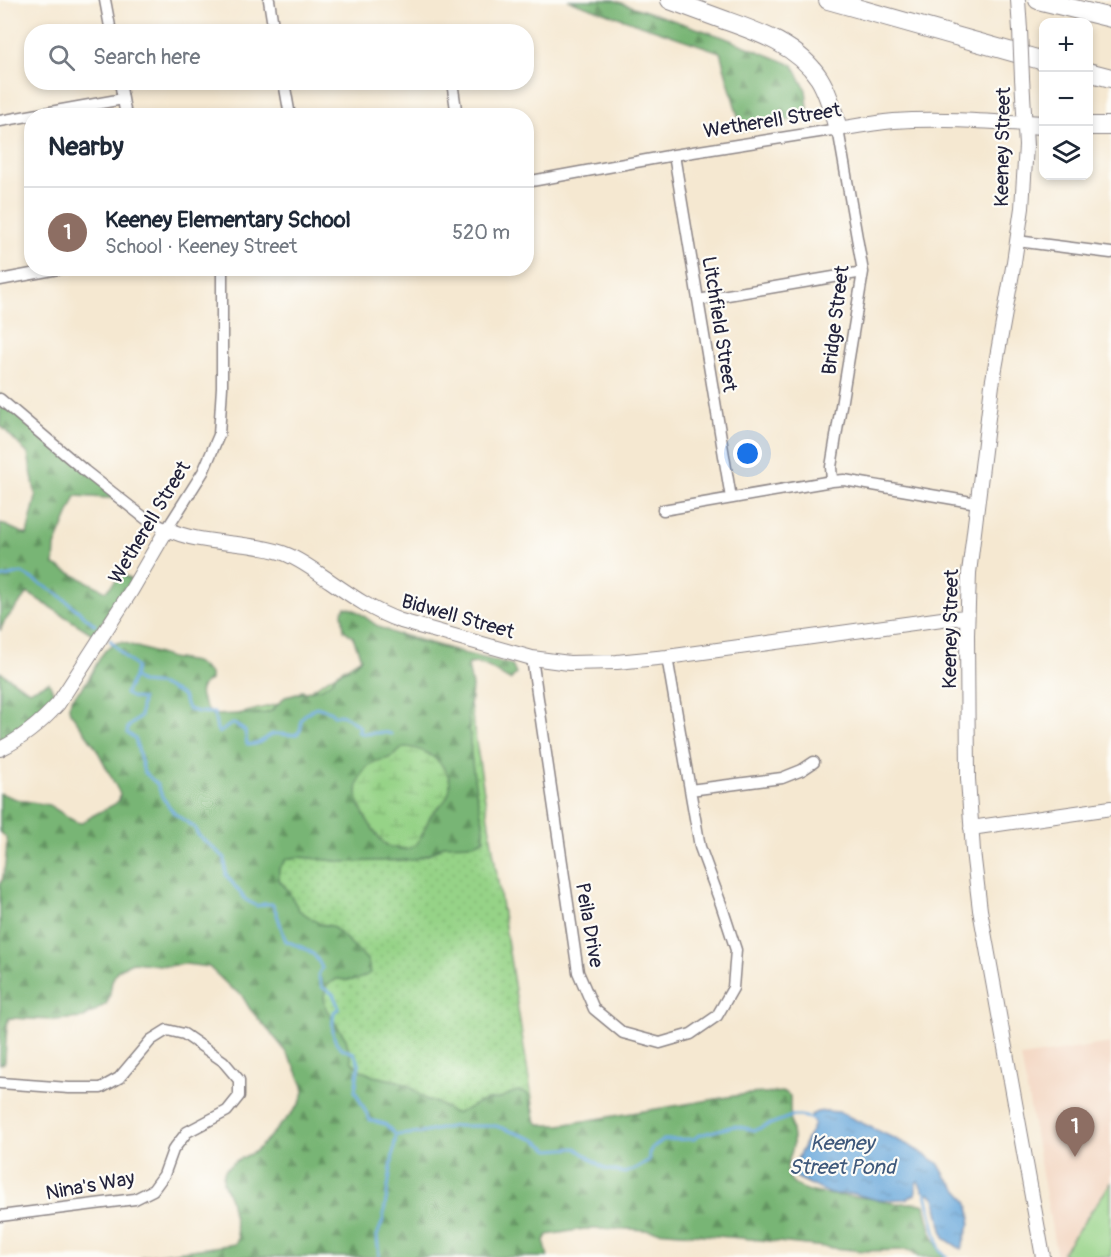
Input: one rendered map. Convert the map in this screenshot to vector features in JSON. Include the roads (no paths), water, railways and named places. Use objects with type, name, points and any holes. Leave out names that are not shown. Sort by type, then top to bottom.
[{"type":"highway","points":[[670,0],[760,33],[799,56],[812,68],[823,86],[838,129]]},
{"type":"highway","points":[[828,0],[1039,60]]},
{"type":"highway","points":[[1038,0],[1111,18]]},
{"type":"highway","points":[[1093,73],[1111,78]]},
{"type":"highway","points":[[1025,124],[1039,125]]},
{"type":"highway","points":[[1093,126],[1111,126]]},
{"type":"main road","name":"Keeney Street","points":[[1018,0],[1025,124],[1025,176],[1017,241],[992,385],[969,573],[968,779],[975,875],[981,917],[1043,1257]]},
{"type":"main road","name":"Wetherell Street","points":[[838,129],[914,121],[1025,124]]},
{"type":"main road","name":"Wetherell Street","points":[[0,749],[24,736],[58,704],[131,591],[167,529]]},
{"type":"main road","name":"Bidwell Street","points":[[167,529],[182,536],[256,546],[284,554],[308,566],[382,614],[532,658],[569,663],[617,662],[667,657],[967,617]]},
{"type":"main road","points":[[971,828],[1111,808]]},
{"type":"street","points":[[105,0],[110,24]]},
{"type":"street","points":[[269,0],[273,24]]},
{"type":"street","points":[[121,90],[125,108]]},
{"type":"street","points":[[285,90],[289,108]]},
{"type":"street","points":[[453,90],[456,108]]},
{"type":"street","points":[[73,108],[123,99]]},
{"type":"street","points":[[0,121],[24,117]]},
{"type":"street","name":"Wetherell Street","points":[[534,181],[838,129]]},
{"type":"street","name":"Bridge Street","points":[[832,481],[831,467],[863,272],[838,129]]},
{"type":"street","name":"Litchfield Street","points":[[674,155],[731,498]]},
{"type":"street","points":[[1017,241],[1111,253]]},
{"type":"street","points":[[698,300],[863,272]]},
{"type":"street","points":[[0,280],[24,275]]},
{"type":"street","name":"Wetherell Street","points":[[167,529],[203,472],[219,435],[222,387],[222,276]]},
{"type":"street","name":"Bidwell Street","points":[[0,399],[138,513],[167,529]]},
{"type":"street","points":[[663,510],[844,480],[977,503]]},
{"type":"street","name":"Peila Drive","points":[[532,658],[578,972],[594,1009],[623,1033],[660,1043],[691,1034],[717,1016],[733,988],[736,950],[700,847],[667,657]]},
{"type":"street","points":[[690,790],[782,778],[814,762]]},
{"type":"street","name":"Nina's Way","points":[[0,1083],[101,1088],[119,1078],[151,1040],[167,1030],[184,1034],[224,1061],[239,1080],[239,1096],[227,1112],[187,1132],[173,1150],[164,1174],[153,1190],[135,1199],[0,1216]]},
{"type":"water","name":"Keeney Street Pond","points":[[825,1111],[839,1112],[910,1146],[938,1163],[946,1177],[964,1197],[971,1215],[961,1249],[944,1238],[935,1198],[923,1191],[918,1181],[916,1194],[906,1199],[878,1200],[854,1194],[830,1194],[793,1174],[793,1168],[814,1124],[811,1115]]},
{"type":"waterway","points":[[0,578],[22,573],[58,594],[95,625]]},
{"type":"waterway","points":[[110,640],[136,667],[134,677],[125,694],[142,699],[140,717],[128,727],[127,733],[135,738],[144,772],[157,784],[163,798],[174,813],[194,827],[198,835],[225,858],[226,875],[246,900],[257,906],[272,904],[286,941],[308,950],[319,961],[322,968],[318,975],[322,987],[333,994],[339,1008],[334,1012],[334,1038],[346,1051],[354,1053],[359,1064],[355,1091],[370,1120],[385,1124],[396,1135],[421,1133],[454,1126],[496,1126],[536,1140],[550,1150],[576,1148],[605,1169],[625,1173],[649,1160],[652,1148],[663,1140],[694,1139],[699,1135],[734,1126],[755,1130],[792,1116],[815,1119]]},
{"type":"waterway","points":[[134,677],[141,682],[162,685],[183,696],[188,709],[214,713],[219,733],[231,724],[236,725],[245,731],[247,744],[251,745],[273,734],[298,733],[302,718],[316,707],[348,718],[360,727],[358,732],[391,734]]},
{"type":"waterway","points":[[379,1257],[377,1236],[383,1220],[396,1135]]},
{"type":"waterway","points":[[925,1189],[940,1250],[947,1257]]},
{"type":"place","name":"Keeney Elementary School","points":[[1075,1157]]}]
